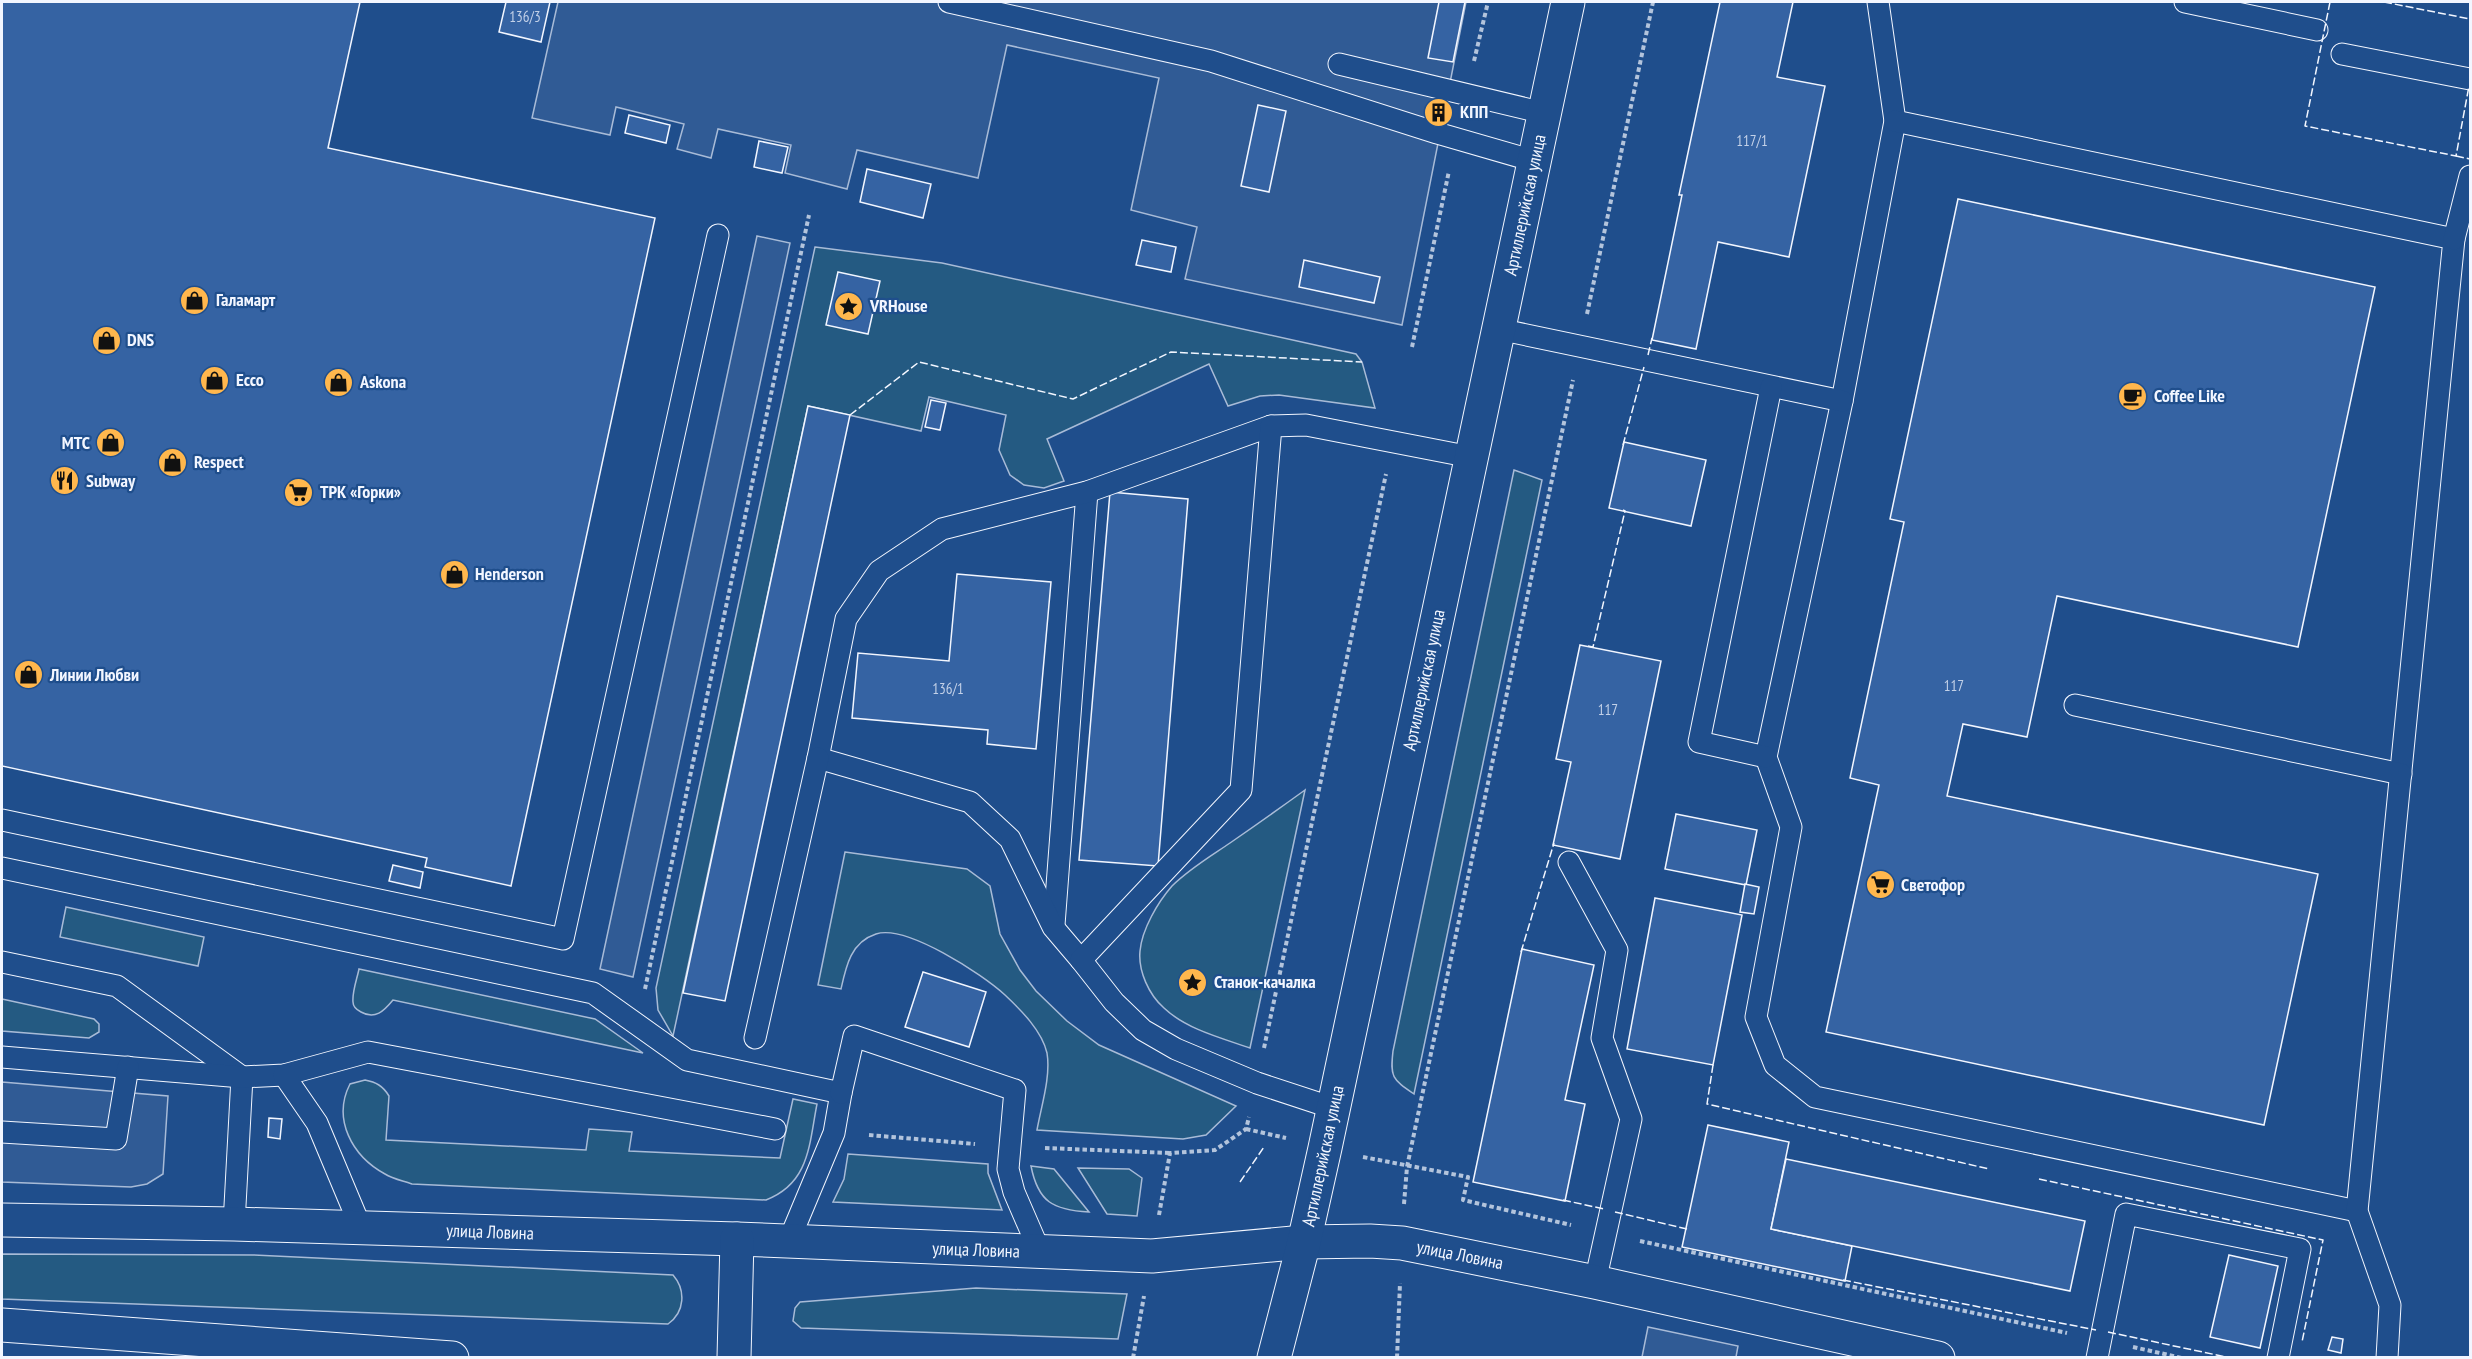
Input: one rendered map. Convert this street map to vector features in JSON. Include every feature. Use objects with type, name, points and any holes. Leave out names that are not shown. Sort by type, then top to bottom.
[{"type":"main road","name":"Артиллерийская улица","points":[[1274,1358],[1304,1242],[1568,2]]},
{"type":"main road","name":"улица Ловина","points":[[2,1220],[234,1224],[737,1239],[788,1243],[1152,1256],[1304,1242],[1370,1241],[1402,1244],[1595,1282],[1938,1358]]},
{"type":"main road","points":[[734,1358],[737,1239]]},
{"type":"main road","points":[[2,1325],[452,1358]]},
{"type":"lane","points":[[949,2],[1210,60],[1437,133],[1533,161]]},
{"type":"lane","points":[[1878,2],[1895,121],[1842,401],[1766,757],[1791,826],[1756,1017],[1775,1065],[1815,1097],[2357,1211]]},
{"type":"lane","points":[[2185,2],[2317,30]]},
{"type":"lane","points":[[2342,54],[2470,79]]},
{"type":"lane","points":[[1339,64],[1544,113]]},
{"type":"lane","points":[[1895,121],[2454,239]]},
{"type":"lane","points":[[2387,1358],[2390,1305],[2357,1211],[2454,239],[2470,176]]},
{"type":"lane","points":[[2,820],[563,939],[718,235]]},
{"type":"lane","points":[[1498,329],[1842,401]]},
{"type":"lane","points":[[1766,757],[1699,742],[1771,387]]},
{"type":"lane","points":[[755,1038],[818,758],[846,619],[879,571],[942,529],[1087,492],[1271,426],[1306,425],[1471,457]]},
{"type":"lane","points":[[1081,960],[1241,790],[1271,426]]},
{"type":"lane","points":[[1053,927],[1087,492]]},
{"type":"lane","points":[[2075,705],[2401,774]]},
{"type":"lane","points":[[818,758],[970,802],[1010,839],[1053,927],[1114,1002],[1143,1030],[1176,1049],[1257,1083],[1333,1108]]},
{"type":"lane","points":[[1569,862],[1617,950],[1602,1038],[1631,1119],[1595,1282]]},
{"type":"lane","points":[[2,868],[593,993],[687,1060],[841,1093]]},
{"type":"lane","points":[[2,962],[117,986],[242,1077]]},
{"type":"lane","points":[[788,1243],[834,1133],[854,1036],[1015,1090],[1008,1169],[1014,1192],[1040,1252]]},
{"type":"lane","points":[[2,1057],[242,1077],[284,1075],[368,1052],[775,1129]]},
{"type":"lane","points":[[2,1132],[116,1138],[128,1067]]},
{"type":"lane","points":[[284,1075],[317,1123],[361,1228]]},
{"type":"lane","points":[[234,1224],[242,1077]]},
{"type":"lane","points":[[2099,1349],[2126,1214],[2300,1249],[2278,1358]]},
{"type":"path","points":[[1397,1358],[1407,1167],[1653,2]]},
{"type":"path","points":[[637,1024],[809,215]]},
{"type":"path","points":[[1133,1358],[1170,1153],[1215,1150],[1246,1129],[1393,442]]},
{"type":"path","points":[[1407,1167],[1468,1177],[1463,1200],[2099,1349],[2182,1358]]},
{"type":"shaded area","points":[[558,2],[1466,2],[1402,325],[1185,279],[1197,227],[1131,210],[1159,78],[1007,45],[978,178],[857,150],[847,189],[785,173],[791,145],[718,129],[711,158],[677,149],[684,124],[616,107],[610,135],[532,118]]},
{"type":"shaded area","points":[[757,236],[790,243],[633,977],[600,969]]},
{"type":"shaded area","points":[[815,247],[942,263],[1356,354],[1362,362],[1375,408],[1279,395],[1260,396],[1228,406],[1209,364],[1047,439],[1064,481],[1044,488],[1024,485],[1010,475],[999,450],[1006,415],[929,397],[921,431],[808,406],[673,1036],[658,1010],[656,988]]},
{"type":"shaded area","points":[[1514,470],[1542,480],[1414,1094],[1394,1077],[1393,1051]]},
{"type":"shaded area","points":[[1305,790],[1250,1048],[1193,1027],[1164,1008],[1154,996],[1143,974],[1140,959],[1141,943],[1156,908],[1172,886],[1200,863]]},
{"type":"shaded area","points":[[845,852],[967,869],[990,886],[1000,934],[1020,970],[1036,991],[1067,1021],[1099,1045],[1236,1106],[1206,1135],[1183,1139],[1037,1130],[1048,1072],[1047,1053],[1036,1029],[1018,1007],[979,975],[924,943],[889,933],[876,934],[855,949],[841,989],[818,985]]},
{"type":"shaded area","points":[[66,907],[204,937],[198,966],[60,937]]},
{"type":"shaded area","points":[[359,969],[595,1019],[643,1053],[393,1000],[379,1013],[366,1014],[353,1004]]},
{"type":"shaded area","points":[[2,999],[94,1019],[99,1024],[99,1032],[89,1038],[2,1031]]},
{"type":"shaded area","points":[[365,1080],[379,1085],[389,1096],[386,1140],[586,1150],[589,1129],[632,1132],[629,1151],[780,1158],[793,1099],[817,1104],[809,1147],[799,1173],[780,1193],[766,1200],[412,1184],[388,1176],[373,1166],[363,1157],[348,1135],[344,1123],[345,1097],[350,1084]]},
{"type":"shaded area","points":[[2,1082],[168,1096],[163,1174],[147,1184],[131,1187],[2,1182]]},
{"type":"shaded area","points":[[848,1154],[988,1164],[988,1173],[1002,1210],[833,1202],[844,1179]]},
{"type":"shaded area","points":[[1031,1166],[1054,1169],[1089,1212],[1066,1209],[1049,1202],[1038,1188]]},
{"type":"shaded area","points":[[1078,1168],[1129,1169],[1142,1178],[1137,1216],[1107,1214]]},
{"type":"shaded area","points":[[2,1254],[254,1255],[673,1275],[680,1287],[682,1301],[678,1313],[668,1324],[2,1299]]},
{"type":"shaded area","points":[[976,1288],[1127,1294],[1118,1339],[801,1328],[793,1321],[795,1308],[800,1302]]},
{"type":"shaded area","points":[[1648,1327],[1738,1346],[1736,1357],[1642,1357]]},
{"type":"building","name":"ТРК «Горки»","points":[[2,2],[360,2],[328,148],[655,218],[511,886],[425,867],[427,858],[2,766]]},
{"type":"building","points":[[506,2],[550,2],[541,42],[499,32]]},
{"type":"building","points":[[1439,2],[1465,2],[1453,62],[1428,58]]},
{"type":"building","points":[[1720,2],[1793,2],[1777,77],[1825,86],[1789,257],[1718,242],[1696,349],[1652,340],[1682,195],[1679,195]]},
{"type":"building","name":"КПП","points":[[1430,104],[1451,109],[1448,120],[1427,116]]},
{"type":"building","points":[[1258,105],[1286,111],[1269,192],[1241,186]]},
{"type":"building","points":[[629,115],[670,125],[666,143],[625,133]]},
{"type":"building","points":[[759,141],[788,147],[782,173],[754,167]]},
{"type":"building","points":[[867,169],[931,184],[923,218],[860,202]]},
{"type":"building","points":[[1958,199],[2375,287],[2298,647],[2057,596],[2027,737],[1963,724],[1947,796],[2318,874],[2264,1125],[1826,1032],[1879,785],[1850,778],[1904,522],[1890,519]]},
{"type":"building","points":[[1142,240],[1176,247],[1171,272],[1136,265]]},
{"type":"building","points":[[1304,260],[1380,277],[1374,303],[1299,287]]},
{"type":"building","points":[[838,272],[880,281],[868,334],[826,325]]},
{"type":"building","points":[[931,400],[946,403],[940,430],[925,427]]},
{"type":"building","points":[[808,406],[850,415],[725,1001],[683,993]]},
{"type":"building","points":[[1624,442],[1706,460],[1691,526],[1609,508]]},
{"type":"building","points":[[1110,492],[1188,499],[1158,866],[1079,860]]},
{"type":"building","points":[[957,574],[1051,582],[1036,749],[987,744],[988,730],[852,718],[858,653],[949,661]]},
{"type":"building","points":[[1580,645],[1661,661],[1620,859],[1553,845],[1571,762],[1556,759]]},
{"type":"building","points":[[1676,814],[1757,830],[1746,885],[1665,869]]},
{"type":"building","points":[[393,865],[423,872],[420,888],[389,881]]},
{"type":"building","points":[[1745,884],[1759,887],[1754,914],[1740,912]]},
{"type":"building","points":[[1655,898],[1742,915],[1713,1065],[1627,1049]]},
{"type":"building","points":[[1522,949],[1594,965],[1565,1100],[1585,1104],[1565,1201],[1473,1182]]},
{"type":"building","points":[[923,972],[986,992],[969,1047],[905,1027]]},
{"type":"building","points":[[269,1118],[282,1119],[280,1139],[268,1137]]},
{"type":"building","points":[[1708,1125],[1789,1142],[1771,1229],[1852,1246],[1845,1281],[1682,1247]]},
{"type":"building","points":[[1786,1159],[2085,1221],[2070,1291],[1771,1229]]},
{"type":"building","points":[[2229,1255],[2278,1266],[2260,1348],[2210,1337]]},
{"type":"building","points":[[2332,1337],[2343,1339],[2341,1353],[2328,1350]]},
{"type":"fence","points":[[2330,2],[2305,126],[2456,156],[2469,86]]},
{"type":"fence","points":[[2384,2],[2470,19]]},
{"type":"fence","points":[[2456,156],[2470,159]]},
{"type":"fence","points":[[1648,355],[1652,338]]},
{"type":"fence","points":[[850,415],[919,362],[1073,399],[1171,352],[1362,362]]},
{"type":"fence","points":[[1623,445],[1644,367]]},
{"type":"fence","points":[[1588,646],[1593,647],[1625,511],[1623,510]]},
{"type":"fence","points":[[1521,952],[1554,843]]},
{"type":"fence","points":[[1713,1065],[1707,1104],[1989,1169]]},
{"type":"fence","points":[[1240,1182],[1264,1147]]},
{"type":"fence","points":[[2039,1179],[2323,1240],[2302,1342]]},
{"type":"fence","points":[[1563,1200],[1604,1209]]},
{"type":"fence","points":[[1615,1212],[1687,1229]]},
{"type":"fence","points":[[1843,1280],[2096,1330]]},
{"type":"fence","points":[[2108,1332],[2231,1358]]},
{"type":"place","name":"КПП","points":[[1439,112]]},
{"type":"place","name":"Галамарт","points":[[195,300]]},
{"type":"place","name":"VRHouse","points":[[849,306]]},
{"type":"place","name":"DNS","points":[[106,340]]},
{"type":"place","name":"Ecco","points":[[215,380]]},
{"type":"place","name":"Askona","points":[[339,382]]},
{"type":"place","name":"Coffee Like","points":[[2133,396]]},
{"type":"place","name":"МТС","points":[[111,443]]},
{"type":"place","name":"Respect","points":[[173,462]]},
{"type":"place","name":"Subway","points":[[65,481]]},
{"type":"place","name":"ТРК «Горки»","points":[[299,492]]},
{"type":"place","name":"Henderson","points":[[454,574]]},
{"type":"place","name":"Линии Любви","points":[[29,675]]},
{"type":"place","name":"Светофор","points":[[1880,885]]},
{"type":"place","name":"Станок-качалка","points":[[1193,982]]}]
